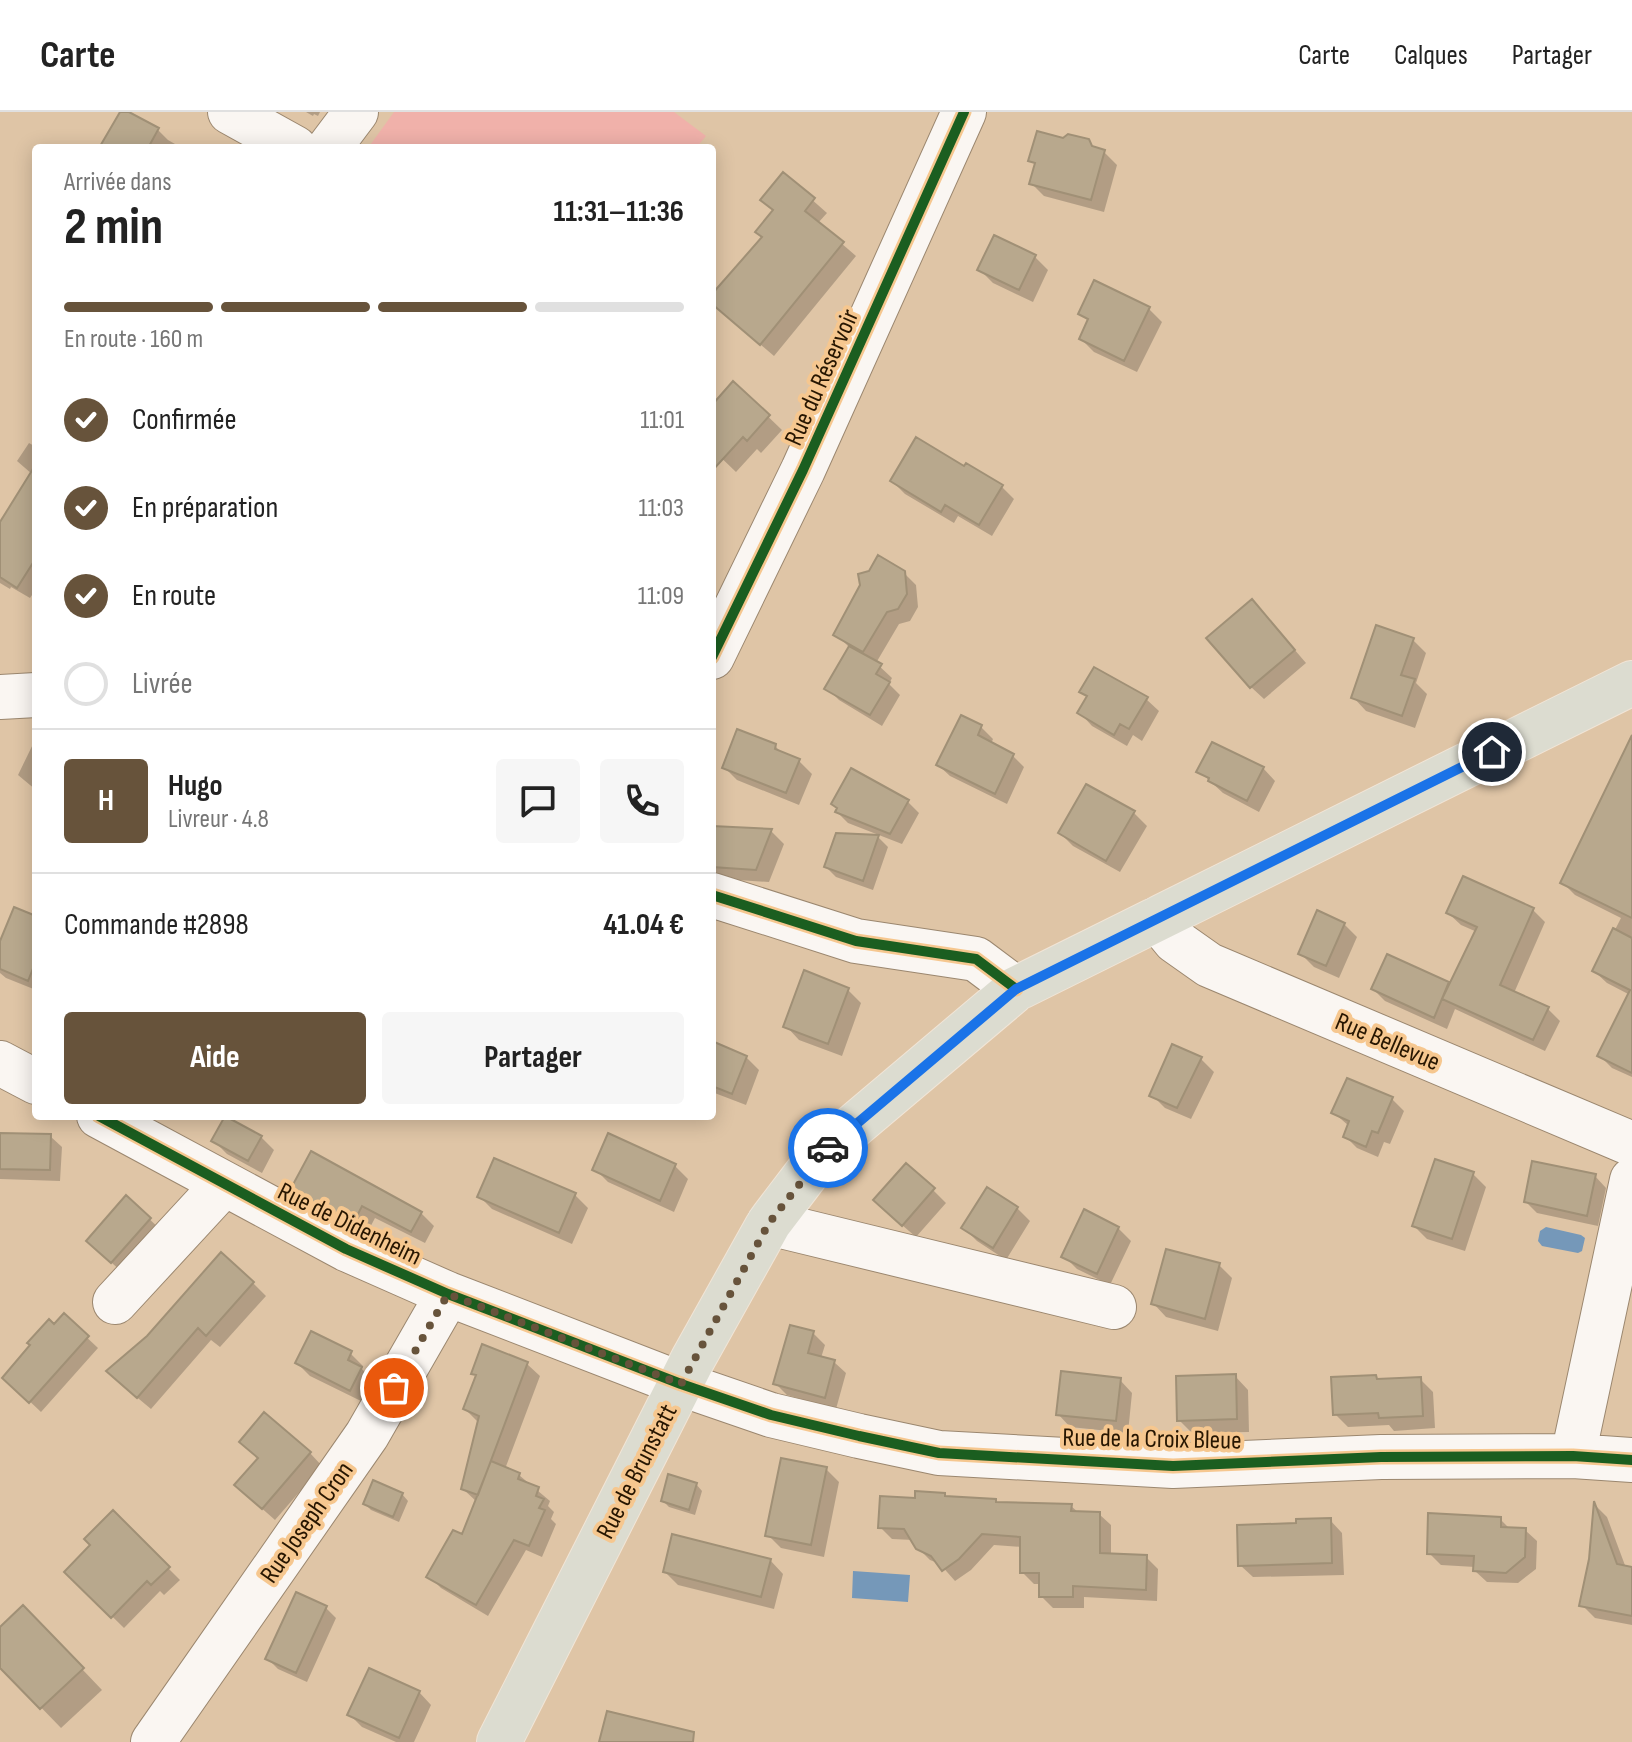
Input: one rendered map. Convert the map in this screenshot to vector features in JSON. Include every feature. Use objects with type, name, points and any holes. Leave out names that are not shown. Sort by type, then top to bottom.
[{"type":"main road","name":"Rue de Brunstatt","points":[[499,1742],[681,1384],[769,1223],[823,1152],[1016,989],[1632,683]]},
{"type":"street","points":[[230,112],[288,144]]},
{"type":"street","points":[[332,144],[356,112]]},
{"type":"street","name":"Rue du Réservoir","points":[[716,649],[803,470],[964,112]]},
{"type":"street","points":[[0,697],[32,695]]},
{"type":"street","points":[[716,896],[856,941],[976,959],[1016,989]]},
{"type":"street","name":"Rue Bellevue","points":[[1157,919],[1175,941],[1209,965],[1632,1144]]},
{"type":"street","points":[[0,1063],[32,1080]]},
{"type":"street","name":"Rue de Didenheim","points":[[106,1120],[346,1249],[448,1294],[681,1384]]},
{"type":"street","points":[[1573,1456],[1632,1180]]},
{"type":"street","points":[[115,1302],[224,1184]]},
{"type":"street","points":[[769,1223],[1114,1307]]},
{"type":"street","name":"Rue Joseph Cron","points":[[153,1742],[367,1435],[448,1294]]},
{"type":"street","name":"Rue de la Croix Bleue","points":[[681,1384],[771,1415],[939,1453],[1173,1466],[1381,1457],[1573,1456],[1632,1460]]},
{"type":"shaded area","points":[[394,112],[674,112],[706,136],[699,144],[371,144]]},
{"type":"water","points":[[1546,1227],[1581,1235],[1585,1238],[1582,1251],[1578,1253],[1542,1246],[1538,1241],[1540,1231]]},
{"type":"water","points":[[853,1571],[910,1575],[908,1602],[852,1598]]},
{"type":"building","points":[[120,112],[129,112],[159,128],[150,144],[101,144]]},
{"type":"building","points":[[1037,131],[1063,138],[1068,134],[1089,139],[1092,146],[1105,150],[1091,200],[1029,184],[1035,163],[1028,161]]},
{"type":"building","points":[[783,172],[815,198],[805,211],[844,242],[760,345],[716,307],[716,289],[762,237],[755,232],[773,210],[760,200]]},
{"type":"building","points":[[994,235],[1036,255],[1019,290],[977,270]]},
{"type":"building","points":[[1094,280],[1150,307],[1124,361],[1079,339],[1088,319],[1078,314]]},
{"type":"building","points":[[733,381],[770,415],[747,441],[743,437],[716,467],[716,400]]},
{"type":"building","points":[[916,437],[1003,485],[979,525],[945,505],[941,512],[890,481]]},
{"type":"building","points":[[32,470],[32,564],[17,588],[0,577],[0,522]]},
{"type":"building","points":[[878,555],[905,571],[907,594],[898,609],[887,612],[863,652],[833,635],[860,585],[858,574],[869,571]]},
{"type":"building","points":[[1252,599],[1295,650],[1250,688],[1206,638]]},
{"type":"building","points":[[1376,625],[1414,638],[1401,675],[1415,679],[1402,716],[1351,698]]},
{"type":"building","points":[[849,646],[882,664],[876,674],[890,682],[870,715],[824,689]]},
{"type":"building","points":[[1094,667],[1148,697],[1129,729],[1120,724],[1114,735],[1077,713],[1087,696],[1079,692]]},
{"type":"building","points":[[961,715],[982,725],[978,735],[1014,754],[995,794],[936,765]]},
{"type":"building","points":[[737,729],[776,744],[775,749],[800,759],[786,793],[722,768]]},
{"type":"building","points":[[1632,735],[1632,918],[1560,883]]},
{"type":"building","points":[[1212,742],[1264,767],[1247,801],[1196,772]]},
{"type":"building","points":[[851,768],[909,800],[890,834],[835,812],[837,808],[831,804]]},
{"type":"building","points":[[1086,784],[1135,811],[1106,861],[1058,833]]},
{"type":"building","points":[[716,826],[772,829],[756,870],[716,867]]},
{"type":"building","points":[[836,833],[879,835],[863,881],[824,867]]},
{"type":"building","points":[[1463,876],[1534,908],[1500,985],[1549,1007],[1533,1040],[1442,999],[1477,927],[1446,913]]},
{"type":"building","points":[[14,907],[32,914],[32,971],[28,981],[0,969],[0,941]]},
{"type":"building","points":[[1317,910],[1345,923],[1326,966],[1298,954]]},
{"type":"building","points":[[1613,928],[1632,938],[1632,1073],[1597,1056],[1630,990],[1592,971]]},
{"type":"building","points":[[1387,954],[1449,982],[1434,1018],[1371,989]]},
{"type":"building","points":[[804,970],[849,988],[828,1044],[783,1027]]},
{"type":"building","points":[[716,1043],[747,1056],[732,1094],[716,1088]]},
{"type":"building","points":[[1172,1044],[1202,1057],[1177,1108],[1149,1096]]},
{"type":"building","points":[[1347,1078],[1393,1097],[1378,1133],[1372,1131],[1366,1147],[1343,1137],[1349,1121],[1331,1113]]},
{"type":"building","points":[[223,1120],[232,1120],[262,1136],[248,1161],[211,1141]]},
{"type":"building","points":[[0,1133],[51,1134],[50,1170],[0,1169]]},
{"type":"building","points":[[608,1133],[676,1164],[660,1201],[592,1170]]},
{"type":"building","points":[[311,1151],[422,1212],[411,1232],[362,1206],[353,1224],[290,1190]]},
{"type":"building","points":[[494,1158],[576,1193],[559,1233],[477,1197]]},
{"type":"building","points":[[1435,1159],[1474,1172],[1452,1239],[1412,1226]]},
{"type":"building","points":[[1532,1161],[1596,1174],[1587,1216],[1524,1202]]},
{"type":"building","points":[[906,1163],[935,1188],[902,1226],[873,1200]]},
{"type":"building","points":[[987,1187],[1018,1207],[993,1248],[961,1228]]},
{"type":"building","points":[[126,1195],[151,1218],[111,1263],[86,1241]]},
{"type":"building","points":[[1084,1209],[1119,1227],[1097,1274],[1061,1257]]},
{"type":"building","points":[[1166,1249],[1220,1263],[1205,1319],[1151,1304]]},
{"type":"building","points":[[221,1252],[254,1282],[206,1336],[198,1328],[137,1398],[106,1371],[147,1336]]},
{"type":"building","points":[[64,1313],[89,1336],[29,1403],[2,1378],[49,1319],[54,1324]]},
{"type":"building","points":[[790,1325],[814,1331],[808,1353],[835,1360],[825,1398],[773,1384]]},
{"type":"building","points":[[311,1331],[352,1351],[348,1360],[362,1367],[350,1391],[295,1363]]},
{"type":"building","points":[[482,1344],[528,1362],[478,1495],[461,1489],[479,1416],[463,1409],[476,1375],[471,1374]]},
{"type":"building","points":[[1061,1371],[1121,1378],[1116,1421],[1056,1415]]},
{"type":"building","points":[[1236,1374],[1237,1419],[1177,1421],[1176,1376]]},
{"type":"building","points":[[1376,1375],[1377,1379],[1421,1377],[1423,1416],[1379,1418],[1378,1413],[1333,1415],[1331,1377]]},
{"type":"building","points":[[264,1412],[311,1452],[262,1509],[234,1485],[258,1458],[239,1442]]},
{"type":"building","points":[[781,1458],[827,1467],[811,1545],[765,1536]]},
{"type":"building","points":[[491,1461],[520,1473],[518,1479],[539,1487],[536,1496],[544,1499],[539,1508],[545,1510],[529,1546],[514,1540],[476,1605],[426,1577],[453,1530],[462,1534]]},
{"type":"building","points":[[668,1474],[697,1483],[689,1510],[661,1501]]},
{"type":"building","points":[[373,1480],[403,1493],[393,1517],[363,1504]]},
{"type":"building","points":[[915,1491],[996,1499],[996,1502],[1072,1504],[1071,1511],[1100,1512],[1100,1553],[1147,1555],[1146,1590],[1073,1586],[1073,1597],[1039,1597],[1039,1573],[1020,1573],[1020,1537],[982,1534],[959,1559],[942,1571],[931,1556],[916,1549],[904,1529],[878,1528],[880,1496],[915,1498]]},
{"type":"building","points":[[1594,1501],[1617,1564],[1632,1567],[1632,1616],[1579,1606],[1589,1559]]},
{"type":"building","points":[[113,1510],[170,1567],[151,1585],[147,1581],[111,1618],[64,1572],[90,1545],[84,1539]]},
{"type":"building","points":[[1428,1513],[1501,1517],[1501,1527],[1526,1528],[1525,1557],[1506,1573],[1473,1571],[1474,1556],[1427,1554]]},
{"type":"building","points":[[1331,1518],[1332,1563],[1238,1566],[1237,1525]]},
{"type":"building","points":[[672,1534],[771,1559],[761,1597],[663,1572]]},
{"type":"building","points":[[296,1592],[327,1606],[296,1673],[265,1659]]},
{"type":"building","points":[[23,1605],[84,1668],[40,1709],[0,1668],[0,1627]]},
{"type":"building","points":[[369,1668],[420,1691],[399,1738],[347,1715]]},
{"type":"building","points":[[607,1711],[694,1732],[693,1742],[599,1742]]},
{"type":"cycle path","points":[[716,649],[803,470],[964,112]]},
{"type":"cycle path","points":[[716,896],[856,941],[976,959],[1016,989]]},
{"type":"cycle path","points":[[106,1120],[346,1249],[448,1294],[681,1384],[771,1415],[859,1436],[939,1453],[1173,1466],[1381,1457],[1573,1456],[1632,1460]]},
{"type":"way so far","points":[[394,1388],[448,1294],[681,1384],[769,1223],[828,1148]]},
{"type":"route","points":[[828,1148],[1016,989],[1492,752]]}]
